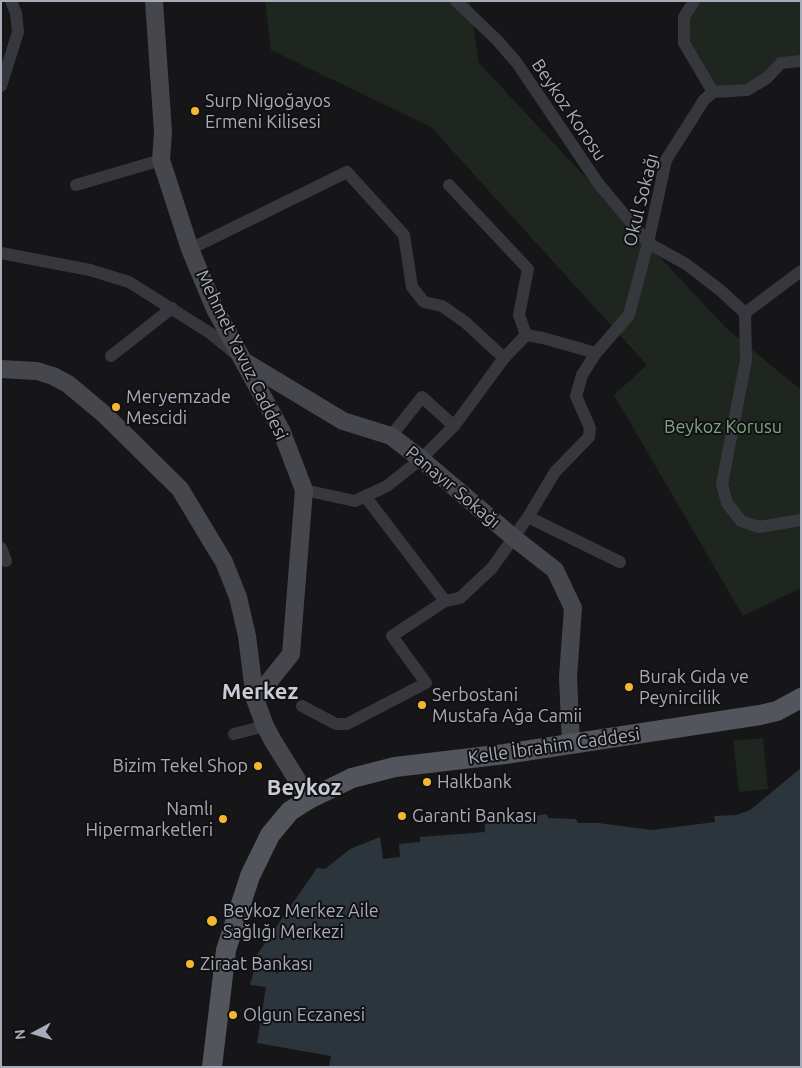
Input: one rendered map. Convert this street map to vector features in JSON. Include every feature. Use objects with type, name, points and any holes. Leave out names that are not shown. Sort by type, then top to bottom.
[{"type":"main road","name":"Kelle İbrahim Caddesi","points":[[212,1067],[226,950],[250,876],[270,835],[290,812],[309,799],[352,778],[394,767],[505,754],[760,715],[777,711],[801,698]]},
{"type":"street","points":[[1,86],[18,32],[16,12],[11,1]]},
{"type":"street","name":"Mehmet Yavuz Caddesi","points":[[154,1],[163,132],[161,160],[190,249],[215,309],[281,430],[304,490],[290,654],[255,699]]},
{"type":"street","name":"Beykoz Korosu","points":[[456,1],[497,40],[517,63],[598,183],[648,243]]},
{"type":"street","points":[[694,1],[684,17],[684,43],[713,92],[746,90],[767,78],[781,63],[801,61]]},
{"type":"street","name":"Okul Sokağı","points":[[528,517],[555,472],[589,437],[590,428],[576,396],[582,375],[596,353],[629,314],[648,243],[666,160],[704,100],[713,92]]},
{"type":"street","points":[[76,185],[161,160]]},
{"type":"street","points":[[190,249],[347,172],[404,236],[412,287],[424,302],[442,306],[465,322],[504,358]]},
{"type":"street","points":[[449,185],[528,269],[519,315],[526,335]]},
{"type":"street","points":[[648,243],[686,264],[720,290],[745,313],[746,360],[722,484],[727,503],[741,521],[759,527],[801,520]]},
{"type":"street","points":[[1,254],[90,270],[129,282],[210,333],[244,362]]},
{"type":"street","points":[[745,313],[801,271]]},
{"type":"street","points":[[111,356],[172,308]]},
{"type":"street","points":[[526,335],[596,353]]},
{"type":"street","points":[[304,490],[355,500],[387,486],[421,459],[454,426],[504,358],[526,335]]},
{"type":"street","name":"Panayır Sokağı","points":[[244,362],[343,421],[391,436],[555,570],[574,608],[568,677],[571,744]]},
{"type":"street","points":[[1,369],[36,371],[53,376],[68,384],[105,415],[180,489],[224,562],[238,597],[247,636],[255,699],[265,726],[309,799]]},
{"type":"street","name":"Panayır Sokağı","points":[[391,436],[422,397],[454,426]]},
{"type":"street","points":[[365,496],[445,601]]},
{"type":"street","points":[[302,706],[336,724],[348,724],[426,683],[392,636],[445,601],[460,598],[492,568],[528,517],[620,562]]},
{"type":"street","points":[[1,548],[6,561]]},
{"type":"street","points":[[234,734],[265,726]]},
{"type":"green space","name":"Beykoz Korusu","points":[[265,1],[470,1],[479,63],[726,328],[801,390],[801,588],[743,616],[614,395],[647,365],[431,127],[271,50]]},
{"type":"green space","points":[[696,1],[801,1],[801,59],[746,87],[714,89],[686,43],[686,17]]},
{"type":"green space","points":[[763,738],[768,789],[739,792],[733,741]]},
{"type":"shaded area","points":[[801,768],[801,1067],[329,1067],[331,1056],[257,1043],[266,987],[250,985],[255,967],[278,973],[280,969],[259,962],[256,956],[317,868],[325,869],[350,849],[380,837],[383,859],[400,857],[399,844],[420,842],[420,837],[485,832],[485,824],[547,814],[548,818],[576,819],[578,823],[598,823],[652,830],[715,822],[714,816],[736,815],[750,810]]},
{"type":"place","name":"Surp Nigoğayos Ermeni Kilisesi","points":[[195,111]]},
{"type":"place","name":"Meryemzade Mescidi","points":[[116,407]]},
{"type":"place","name":"Burak Gıda ve Peynircilik","points":[[629,687]]},
{"type":"place","name":"Serbostani Mustafa Ağa Camii","points":[[422,705]]},
{"type":"place","name":"Bizim Tekel Shop","points":[[258,766]]},
{"type":"place","name":"Halkbank","points":[[427,782]]},
{"type":"place","name":"Garanti Bankası","points":[[402,816]]},
{"type":"place","name":"Namlı Hipermarketleri","points":[[223,819]]},
{"type":"place","name":"Beykoz Merkez Aile Sağlığı Merkezi","points":[[212,921]]},
{"type":"place","name":"Ziraat Bankası","points":[[190,964]]},
{"type":"place","name":"Olgun Eczanesi","points":[[233,1015]]},
{"type":"district","name":"Merkez","points":[[260,692]]},
{"type":"district","name":"Beykoz","points":[[304,788]]}]
